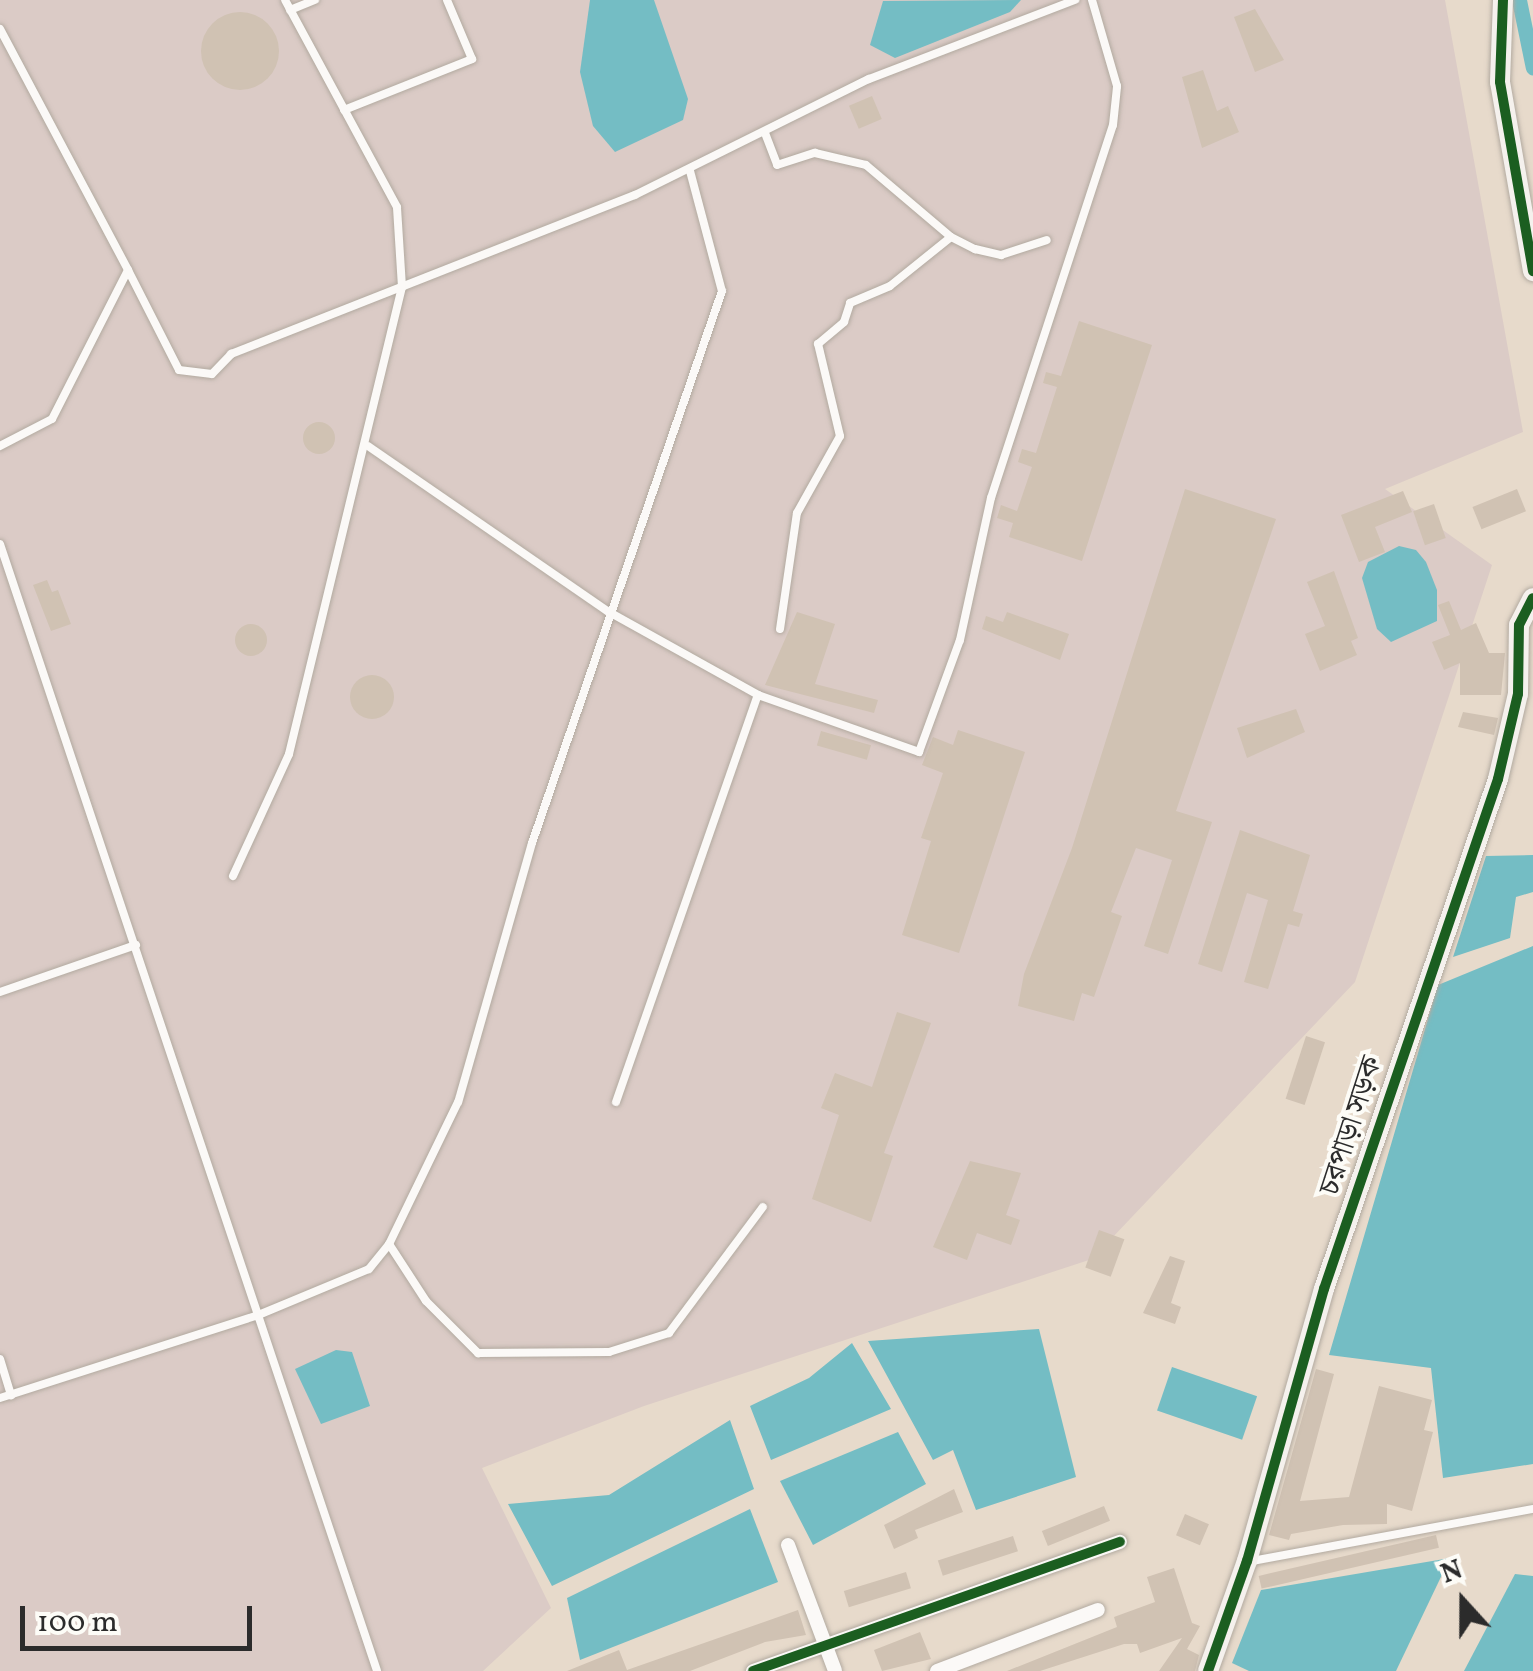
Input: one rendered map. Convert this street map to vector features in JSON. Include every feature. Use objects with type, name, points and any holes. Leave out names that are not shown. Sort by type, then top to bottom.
[{"type":"street","points":[[1503,0],[1500,82],[1533,271]]},
{"type":"street","name":"চরপাড়া সড়ক","points":[[1208,1671],[1247,1562],[1324,1290],[1498,780],[1518,694],[1518,625],[1533,598]]},
{"type":"street","points":[[752,1671],[1120,1542]]},
{"type":"street","points":[[788,1545],[835,1671]]},
{"type":"street","points":[[937,1671],[1098,1610]]},
{"type":"lane","points":[[233,876],[289,754],[312,643],[368,446],[402,287],[397,207],[284,0]]},
{"type":"lane","points":[[290,10],[315,0]]},
{"type":"lane","points":[[344,110],[472,59],[447,0]]},
{"type":"lane","points":[[0,29],[179,370],[212,374],[231,354],[690,171],[868,79],[1075,0]]},
{"type":"lane","points":[[368,446],[609,612],[758,695],[918,752],[960,640],[991,498],[1113,125],[1117,86],[1092,0]]},
{"type":"lane","points":[[765,134],[777,165],[815,153],[866,165],[951,237],[1000,255],[1047,240]]},
{"type":"lane","points":[[0,1398],[256,1316],[369,1268],[390,1244],[458,1102],[532,844],[722,291],[690,171]]},
{"type":"lane","points":[[780,629],[797,513],[840,436],[818,344],[844,322],[850,303],[890,286],[951,237]]},
{"type":"lane","points":[[0,446],[52,419],[128,270]]},
{"type":"lane","points":[[0,544],[377,1671]]},
{"type":"lane","points":[[616,1102],[758,695]]},
{"type":"lane","points":[[0,992],[136,945]]},
{"type":"lane","points":[[390,1244],[426,1301],[478,1354],[609,1352],[669,1333],[763,1207]]},
{"type":"lane","points":[[0,1360],[11,1394]]},
{"type":"lane","points":[[1247,1562],[1533,1509]]},
{"type":"shaded area","points":[[0,0],[1445,0],[1523,432],[1385,489],[1492,565],[1355,982],[1092,1259],[644,1406],[482,1468],[551,1608],[483,1671],[0,1671]]},
{"type":"water","points":[[590,0],[654,0],[688,99],[683,120],[615,152],[593,126],[580,72]]},
{"type":"water","points":[[1021,0],[1010,12],[895,58],[870,45],[883,1]]},
{"type":"water","points":[[1399,546],[1416,550],[1426,562],[1437,590],[1437,621],[1391,642],[1377,629],[1362,578],[1368,562]]},
{"type":"water","points":[[1533,855],[1533,892],[1516,897],[1510,938],[1453,957],[1486,856]]},
{"type":"water","points":[[1533,946],[1533,1464],[1443,1478],[1431,1368],[1329,1355],[1438,985]]},
{"type":"water","points":[[1039,1329],[1076,1477],[976,1510],[953,1450],[933,1460],[868,1341]]},
{"type":"water","points":[[852,1343],[891,1409],[771,1460],[750,1406],[809,1378]]},
{"type":"water","points":[[336,1350],[352,1352],[370,1406],[321,1424],[295,1369]]},
{"type":"water","points":[[1172,1367],[1257,1396],[1242,1440],[1157,1410]]},
{"type":"water","points":[[730,1420],[754,1489],[552,1586],[508,1504],[609,1495]]},
{"type":"water","points":[[898,1432],[926,1484],[813,1545],[780,1481]]},
{"type":"water","points":[[750,1509],[778,1582],[580,1660],[567,1598]]},
{"type":"water","points":[[1450,1558],[1396,1671],[1249,1671],[1232,1663],[1261,1590]]},
{"type":"water","points":[[1515,1574],[1533,1576],[1533,1671],[1464,1671]]},
{"type":"building","points":[[1255,9],[1284,60],[1255,72],[1234,17]]},
{"type":"building","points":[[232,12],[248,12],[273,29],[279,51],[273,73],[262,84],[248,90],[232,90],[207,73],[201,59],[201,43],[218,18]]},
{"type":"building","points":[[1203,70],[1217,111],[1228,106],[1239,132],[1202,148],[1182,77]]},
{"type":"building","points":[[872,96],[882,119],[859,129],[849,106]]},
{"type":"building","points":[[1079,321],[1152,345],[1082,561],[1009,537],[1013,523],[997,518],[1001,505],[1017,511],[1032,467],[1018,462],[1022,449],[1036,453],[1057,387],[1043,383],[1046,372],[1061,376]]},
{"type":"building","points":[[319,422],[330,427],[335,438],[330,449],[319,454],[308,449],[303,438],[308,427]]},
{"type":"building","points":[[1185,489],[1276,519],[1176,811],[1212,822],[1168,954],[1144,946],[1172,860],[1136,848],[1111,912],[1122,916],[1094,997],[1082,993],[1074,1021],[1018,1006],[1024,974],[1072,848]]},
{"type":"building","points":[[1517,489],[1526,511],[1481,529],[1472,507]]},
{"type":"building","points":[[1403,491],[1412,512],[1375,527],[1385,552],[1359,562],[1341,515]]},
{"type":"building","points":[[1434,504],[1446,538],[1425,545],[1413,511]]},
{"type":"building","points":[[1334,571],[1358,638],[1351,641],[1357,655],[1320,671],[1305,634],[1325,626],[1307,582]]},
{"type":"building","points":[[47,580],[52,592],[58,590],[71,624],[51,631],[33,585]]},
{"type":"building","points":[[1449,601],[1461,630],[1476,623],[1489,653],[1505,653],[1501,695],[1460,695],[1460,663],[1444,670],[1432,642],[1450,635],[1438,605]]},
{"type":"building","points":[[797,612],[835,624],[815,684],[878,700],[874,713],[765,685]]},
{"type":"building","points":[[1007,612],[1069,634],[1060,660],[982,629],[986,616],[1003,622]]},
{"type":"building","points":[[251,624],[262,629],[267,640],[262,651],[251,656],[240,651],[235,640],[240,629]]},
{"type":"building","points":[[372,675],[388,681],[394,697],[388,713],[372,719],[356,713],[350,697],[356,681]]},
{"type":"building","points":[[1296,709],[1305,732],[1247,758],[1237,728]]},
{"type":"building","points":[[1463,712],[1498,718],[1494,735],[1458,727]]},
{"type":"building","points":[[958,730],[1025,752],[959,953],[902,935],[931,841],[921,838],[943,773],[922,765],[933,737],[953,745]]},
{"type":"building","points":[[821,731],[871,745],[867,760],[817,745]]},
{"type":"building","points":[[1240,830],[1310,855],[1293,911],[1303,914],[1299,927],[1288,924],[1268,989],[1244,982],[1268,900],[1247,893],[1222,972],[1198,964]]},
{"type":"building","points":[[897,1012],[931,1023],[884,1153],[893,1156],[871,1222],[812,1199],[839,1115],[821,1108],[835,1073],[872,1087]]},
{"type":"building","points":[[1306,1036],[1325,1042],[1305,1105],[1286,1099]]},
{"type":"building","points":[[970,1161],[1021,1173],[1006,1215],[1020,1220],[1011,1245],[977,1233],[967,1260],[933,1247]]},
{"type":"building","points":[[1099,1230],[1124,1239],[1111,1277],[1085,1268]]},
{"type":"building","points":[[1170,1256],[1185,1261],[1171,1303],[1181,1307],[1175,1324],[1143,1313]]},
{"type":"building","points":[[1316,1369],[1334,1374],[1300,1501],[1349,1497],[1379,1386],[1432,1400],[1424,1430],[1433,1432],[1412,1511],[1387,1504],[1387,1524],[1343,1525],[1291,1534],[1289,1540],[1269,1535]]},
{"type":"building","points":[[954,1489],[963,1512],[915,1530],[918,1538],[894,1549],[884,1525]]},
{"type":"building","points":[[1104,1506],[1110,1521],[1048,1546],[1042,1531]]},
{"type":"building","points":[[1185,1514],[1209,1524],[1200,1545],[1176,1535]]},
{"type":"building","points":[[1436,1535],[1439,1548],[1262,1589],[1259,1576]]},
{"type":"building","points":[[1013,1536],[1018,1551],[943,1576],[938,1560]]},
{"type":"building","points":[[1174,1568],[1192,1623],[1200,1626],[1187,1649],[1199,1655],[1195,1671],[1159,1671],[1182,1638],[1140,1653],[1137,1644],[1124,1644],[1040,1671],[1007,1671],[1117,1627],[1114,1617],[1155,1602],[1147,1577]]},
{"type":"building","points":[[906,1572],[911,1588],[849,1607],[844,1591]]},
{"type":"building","points":[[798,1610],[806,1635],[765,1642],[690,1671],[567,1671],[619,1650],[627,1670]]},
{"type":"building","points":[[920,1632],[931,1659],[882,1671],[874,1650]]},
{"type":"waterway","points":[[1519,0],[1533,68]]},
{"type":"cycle path","points":[[1503,0],[1500,82],[1533,271]]},
{"type":"cycle path","points":[[1208,1671],[1247,1561],[1324,1289],[1498,779],[1518,694],[1519,625],[1533,598]]},
{"type":"cycle path","points":[[753,1671],[1120,1542]]}]
